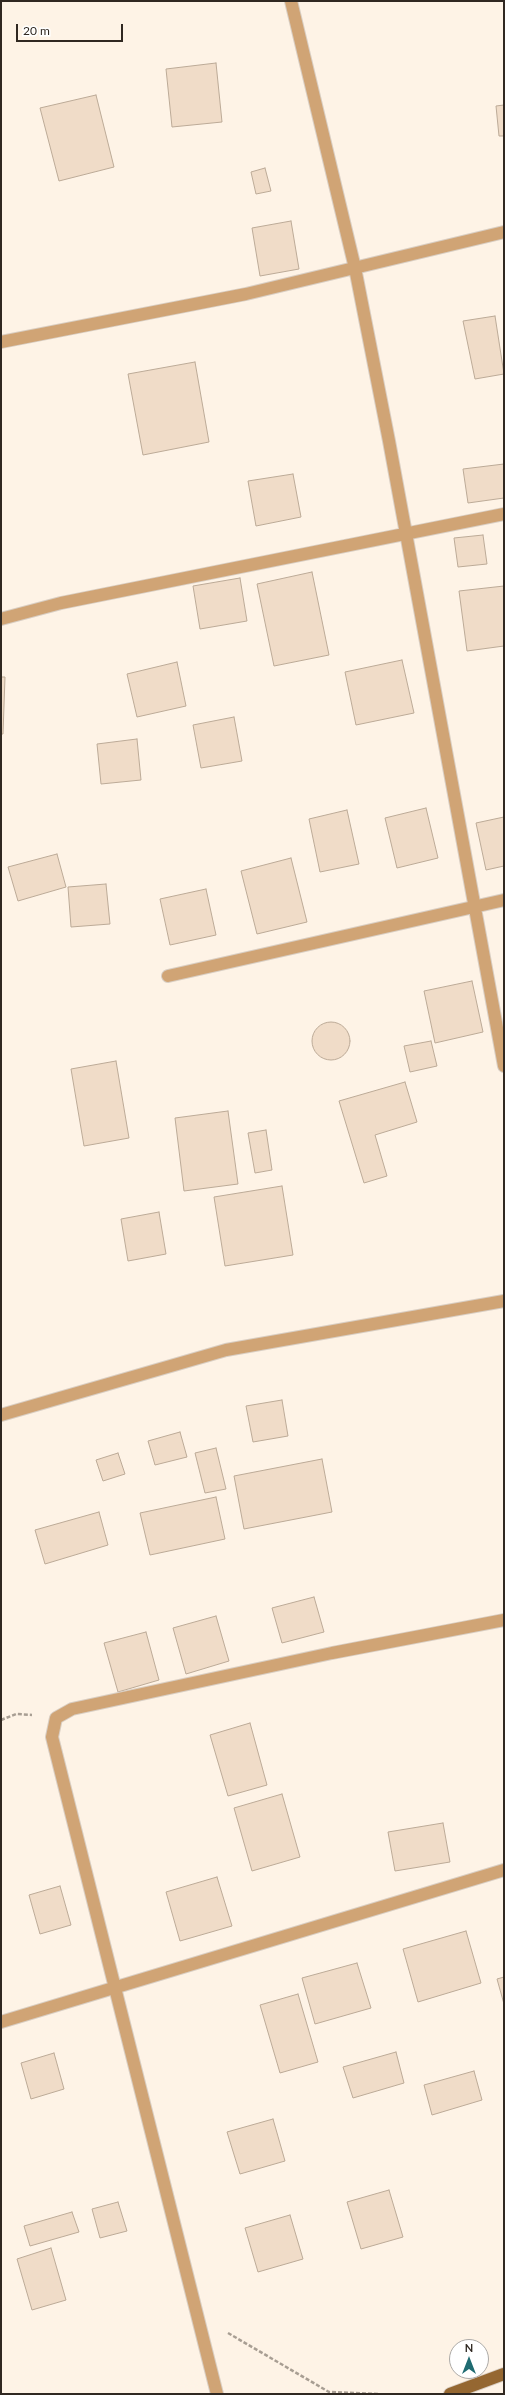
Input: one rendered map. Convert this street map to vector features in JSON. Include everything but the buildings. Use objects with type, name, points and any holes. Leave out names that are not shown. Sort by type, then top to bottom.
[{"type":"main road","points":[[450,2394],[504,2374]]},
{"type":"street","points":[[291,1],[355,268],[406,533],[504,1066]]},
{"type":"street","points":[[1,342],[246,294],[504,232]]},
{"type":"street","points":[[1,619],[61,603],[504,514]]},
{"type":"street","points":[[168,976],[504,900]]},
{"type":"street","points":[[1,1415],[226,1350],[504,1301]]},
{"type":"street","points":[[217,2394],[52,1737],[56,1718],[72,1709],[332,1654],[504,1620]]},
{"type":"street","points":[[1,2022],[115,1989],[504,1870]]},
{"type":"path","points":[[1,1720],[16,1714],[56,1718]]},
{"type":"path","points":[[198,2317],[329,2392],[378,2394]]}]
